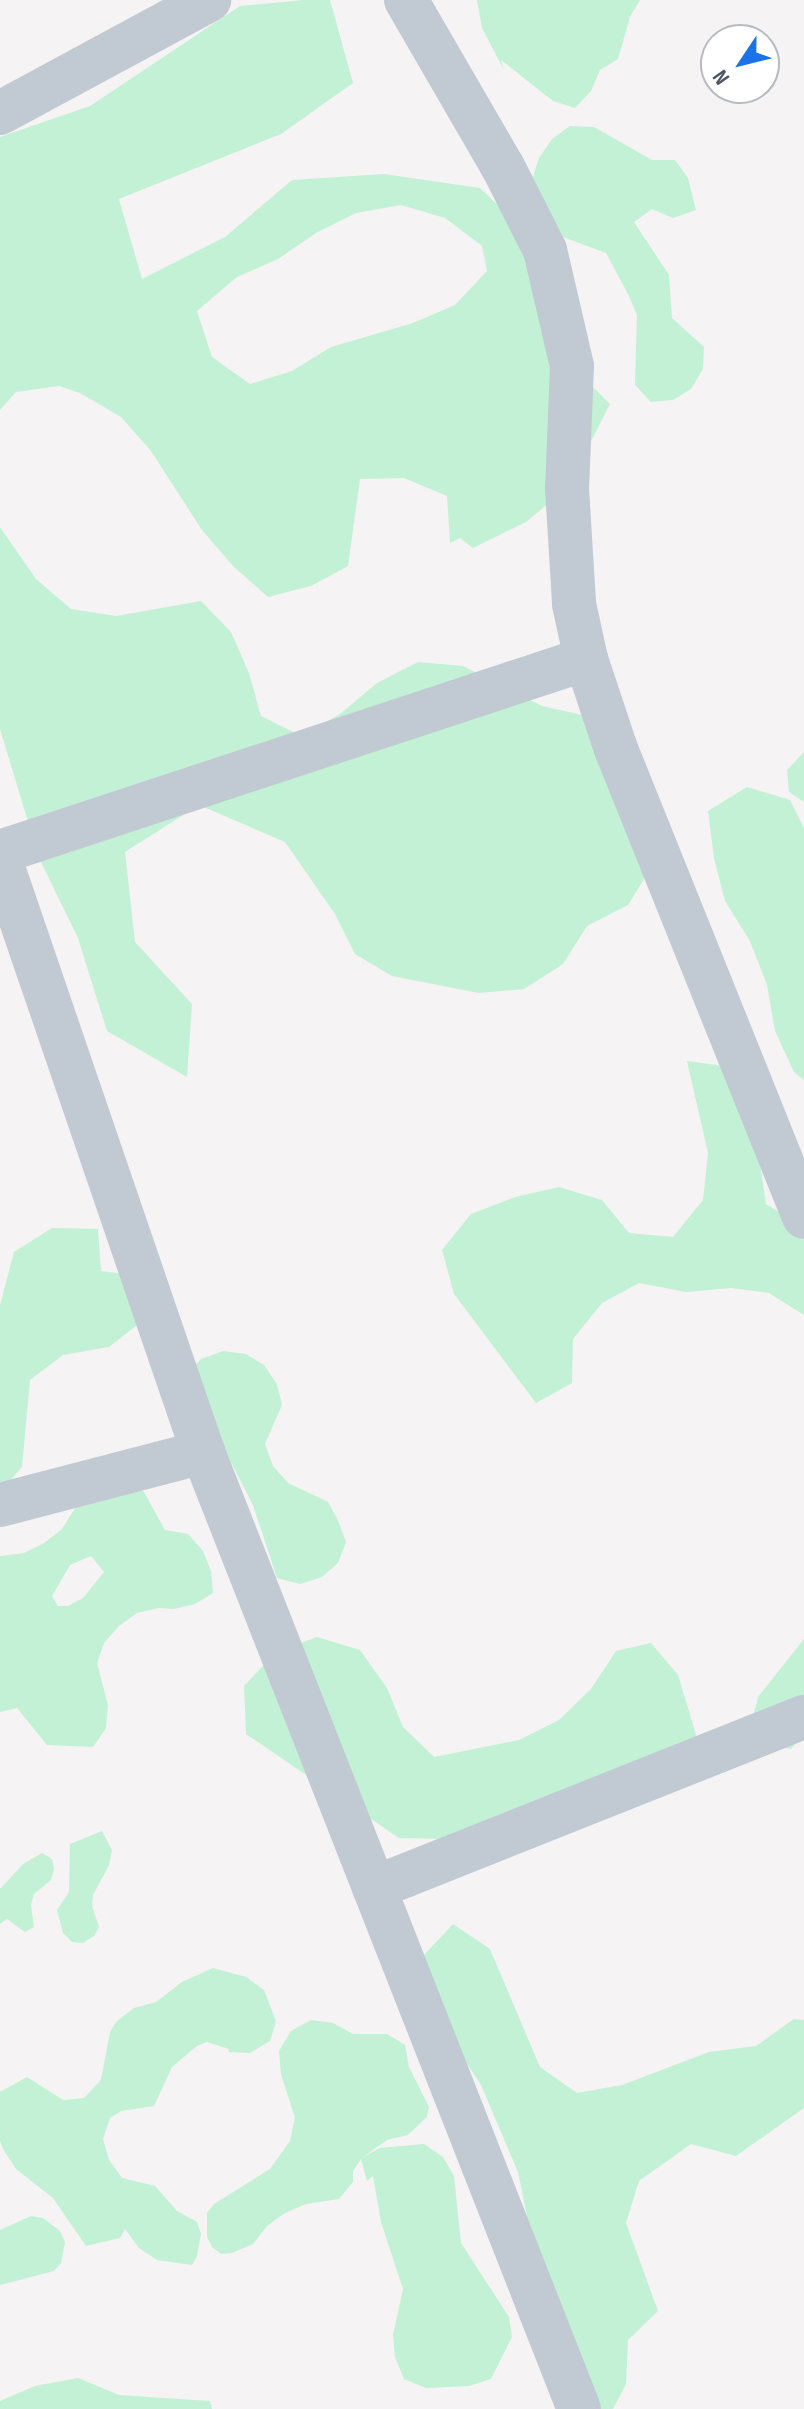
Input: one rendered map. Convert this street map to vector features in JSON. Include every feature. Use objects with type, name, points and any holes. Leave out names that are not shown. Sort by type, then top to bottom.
[{"type":"street","points":[[0,113],[209,0]]},
{"type":"street","points":[[406,0],[503,167],[545,250],[572,366],[567,488],[574,604],[586,659],[616,749],[804,1217]]},
{"type":"street","points":[[0,852],[586,659]]},
{"type":"street","points":[[0,859],[203,1452],[579,2409]]},
{"type":"street","points":[[0,1505],[203,1452]]},
{"type":"street","points":[[374,1888],[804,1717]]},
{"type":"green space","points":[[330,0],[353,83],[281,134],[119,199],[142,279],[225,237],[292,180],[384,174],[480,188],[545,250],[572,366],[610,404],[567,488],[526,522],[473,548],[460,538],[450,543],[447,496],[404,478],[360,479],[348,566],[311,586],[268,597],[233,566],[202,530],[151,451],[121,417],[80,393],[59,386],[16,392],[0,410],[0,137],[90,106],[240,6]],"holes":[[[401,205],[445,218],[482,246],[487,271],[455,305],[413,323],[331,347],[292,371],[250,384],[212,357],[197,311],[237,277],[278,259],[316,233],[356,213]]]},
{"type":"green space","points":[[477,0],[640,0],[630,17],[618,59],[600,70],[591,91],[575,108],[553,101],[501,60],[504,70],[482,28]]},
{"type":"green space","points":[[570,126],[594,127],[652,160],[675,160],[688,178],[696,210],[673,218],[652,209],[634,222],[669,275],[672,318],[704,347],[703,369],[691,389],[673,400],[651,402],[635,385],[637,315],[628,294],[606,253],[563,237],[532,180],[539,158],[552,139]]},
{"type":"green space","points":[[0,527],[36,579],[71,609],[116,616],[201,601],[231,632],[249,673],[261,716],[301,736],[340,714],[377,683],[418,662],[463,666],[542,706],[587,716],[652,866],[628,905],[587,926],[563,964],[524,989],[479,993],[392,976],[355,954],[335,914],[285,842],[199,805],[125,852],[135,942],[192,1004],[187,1077],[107,1031],[78,938],[39,858],[0,729]]},
{"type":"green space","points":[[804,752],[804,802],[789,792],[787,770]]},
{"type":"green space","points":[[747,787],[790,800],[804,828],[804,1080],[794,1072],[775,1031],[767,985],[750,941],[725,901],[714,858],[708,811]]},
{"type":"green space","points":[[687,1061],[731,1067],[760,1163],[766,1204],[804,1228],[804,1315],[769,1293],[731,1288],[686,1292],[639,1283],[602,1303],[573,1339],[572,1383],[536,1403],[454,1294],[442,1250],[471,1214],[515,1197],[559,1187],[602,1200],[629,1233],[673,1237],[703,1200],[708,1153]]},
{"type":"green space","points":[[52,1228],[98,1229],[101,1271],[140,1276],[145,1319],[109,1347],[63,1355],[30,1380],[22,1467],[0,1492],[0,1305],[14,1252]]},
{"type":"green space","points":[[223,1351],[246,1354],[264,1365],[277,1384],[282,1405],[265,1444],[273,1466],[288,1483],[328,1502],[338,1520],[346,1542],[338,1563],[322,1577],[300,1584],[277,1578],[253,1505],[186,1375],[201,1359]]},
{"type":"green space","points":[[129,1475],[144,1492],[165,1530],[188,1534],[203,1551],[211,1571],[213,1593],[195,1604],[137,1613],[119,1626],[104,1643],[97,1663],[108,1705],[106,1728],[93,1747],[47,1745],[17,1708],[0,1712],[0,1556],[24,1553],[44,1543],[62,1529],[86,1491]],"holes":[[[91,1556],[104,1572],[83,1598],[68,1606],[58,1606],[52,1596],[70,1565]]]},
{"type":"green space","points":[[317,1637],[360,1650],[387,1688],[403,1727],[434,1757],[519,1740],[559,1720],[591,1689],[616,1651],[651,1643],[678,1675],[704,1761],[448,1839],[399,1838],[246,1734],[244,1686],[275,1653]]},
{"type":"green space","points":[[804,1639],[804,1733],[791,1749],[747,1742],[758,1697]]},
{"type":"green space","points":[[102,1831],[112,1850],[109,1865],[93,1895],[92,1906],[99,1927],[94,1936],[83,1943],[72,1942],[63,1933],[57,1910],[69,1892],[70,1844]]},
{"type":"green space","points":[[42,1853],[52,1859],[54,1869],[51,1880],[34,1894],[31,1905],[34,1927],[25,1932],[7,1919],[0,1924],[0,1889],[23,1864]]},
{"type":"green space","points":[[453,1924],[490,1949],[540,2067],[577,2093],[622,2085],[709,2052],[756,2046],[794,2019],[804,2020],[804,2108],[736,2156],[691,2144],[639,2181],[626,2223],[658,2311],[628,2340],[626,2384],[613,2409],[594,2409],[529,2261],[527,2216],[518,2172],[481,2085],[454,2044],[423,1956]]},
{"type":"green space","points":[[213,1968],[246,1977],[264,1990],[276,2021],[270,2041],[250,2053],[228,2052],[229,2049],[207,2042],[197,2046],[172,2067],[154,2106],[121,2111],[110,2118],[103,2139],[109,2160],[122,2178],[155,2186],[177,2211],[197,2222],[201,2234],[197,2256],[192,2265],[157,2260],[139,2248],[125,2229],[120,2238],[86,2246],[53,2198],[16,2169],[3,2149],[0,2141],[0,2092],[27,2077],[63,2100],[84,2098],[101,2080],[110,2032],[116,2022],[134,2008],[156,2002],[182,1982]]},
{"type":"green space","points":[[311,2020],[333,2023],[353,2034],[387,2034],[405,2045],[409,2067],[429,2107],[427,2117],[408,2135],[387,2140],[363,2157],[380,2148],[424,2144],[443,2157],[454,2176],[461,2243],[509,2317],[512,2337],[491,2379],[469,2386],[426,2388],[404,2379],[395,2357],[393,2335],[403,2289],[381,2222],[373,2176],[367,2181],[361,2159],[353,2171],[353,2182],[339,2199],[306,2204],[285,2213],[267,2226],[253,2244],[232,2253],[221,2254],[212,2247],[207,2237],[207,2213],[214,2204],[270,2169],[290,2141],[295,2118],[281,2074],[279,2051],[291,2031]]},
{"type":"green space","points":[[31,2216],[43,2218],[60,2231],[65,2242],[61,2263],[54,2271],[0,2285],[0,2230]]},
{"type":"green space","points":[[78,2378],[119,2395],[210,2401],[212,2409],[0,2409],[0,2401],[35,2386]]}]
